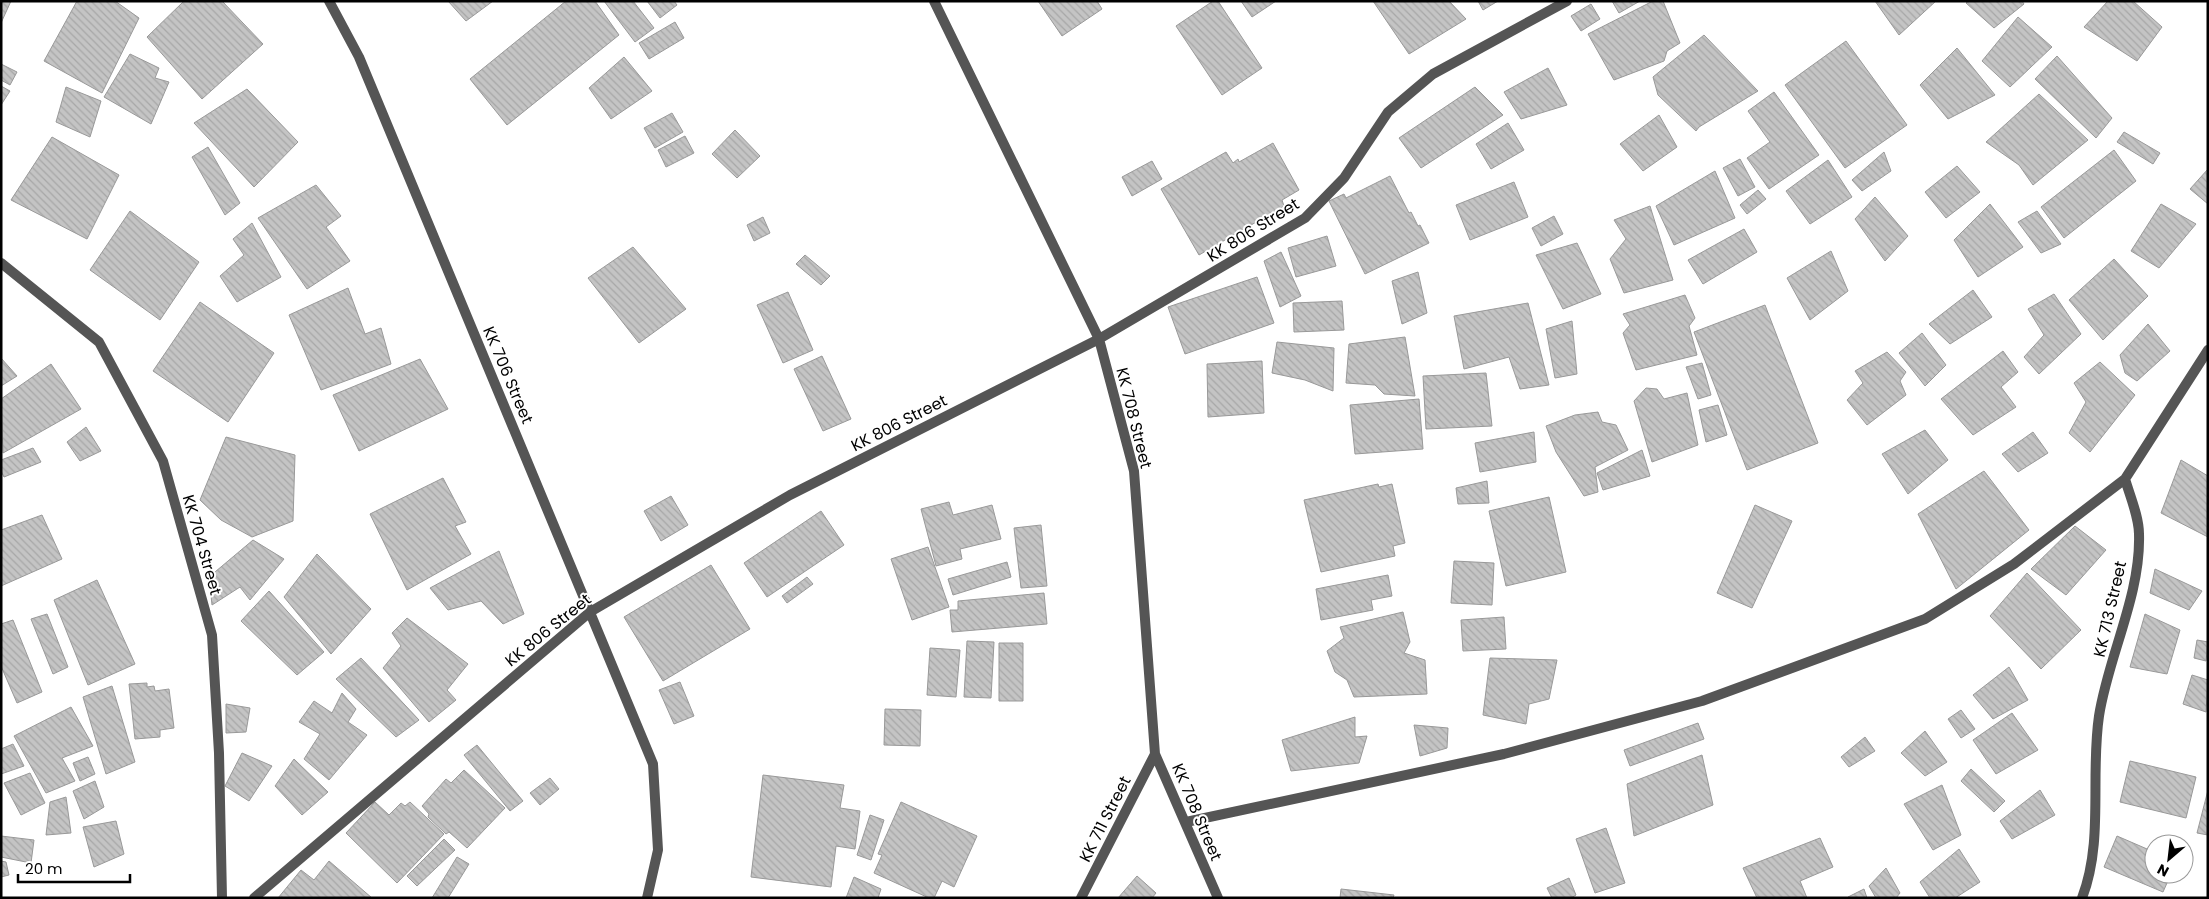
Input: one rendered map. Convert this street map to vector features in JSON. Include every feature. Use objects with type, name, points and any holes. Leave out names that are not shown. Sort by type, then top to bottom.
[{"type":"street","name":"KK 706 Street","points":[[329,1],[359,57],[653,764],[658,850],[647,898]]},
{"type":"street","name":"KK 708 Street","points":[[934,1],[1098,339],[1134,470],[1155,754],[1218,898]]},
{"type":"street","name":"KK 806 Street","points":[[254,898],[590,612],[790,495],[1098,339],[1305,218],[1344,178],[1388,112],[1433,74],[1567,1]]},
{"type":"street","name":"KK 704 Street","points":[[1,263],[99,342],[163,461],[212,635],[219,753],[222,898]]},
{"type":"street","points":[[1186,822],[1504,754],[1712,698],[1926,619],[2014,564],[2125,479],[2208,350]]},
{"type":"street","name":"KK 713 Street","points":[[2082,898],[2088,883],[2094,830],[2099,716],[2137,566],[2140,533],[2125,479]]},
{"type":"street","name":"KK 711 Street","points":[[1081,898],[1155,754]]},
{"type":"building","points":[[1,1],[11,1],[1,23]]},
{"type":"building","points":[[77,1],[115,1],[139,18],[102,93],[44,61]]},
{"type":"building","points":[[184,1],[222,1],[263,44],[202,99],[147,37]]},
{"type":"building","points":[[448,1],[493,1],[466,21]]},
{"type":"building","points":[[566,1],[595,1],[619,35],[507,125],[470,79]]},
{"type":"building","points":[[604,1],[633,1],[654,28],[635,42]]},
{"type":"building","points":[[647,1],[674,1],[677,5],[660,18]]},
{"type":"building","points":[[1038,1],[1097,1],[1102,9],[1062,36]]},
{"type":"building","points":[[1213,1],[1218,1],[1262,68],[1222,95],[1176,26]]},
{"type":"building","points":[[1241,1],[1276,1],[1252,17]]},
{"type":"building","points":[[1373,1],[1449,1],[1466,19],[1409,54]]},
{"type":"building","points":[[1478,1],[1498,1],[1483,10]]},
{"type":"building","points":[[1612,1],[1640,1],[1619,13]]},
{"type":"building","points":[[1653,1],[1663,1],[1680,43],[1667,51],[1664,61],[1614,80],[1588,34]]},
{"type":"building","points":[[1875,1],[1936,1],[1899,35]]},
{"type":"building","points":[[1968,1],[2022,1],[2024,4],[1994,28],[1966,3]]},
{"type":"building","points":[[2108,1],[2133,1],[2162,27],[2137,61],[2084,27]]},
{"type":"building","points":[[1591,4],[1600,19],[1581,31],[1571,16]]},
{"type":"building","points":[[2018,17],[2052,47],[2010,87],[1982,61]]},
{"type":"building","points":[[675,22],[684,38],[649,59],[639,43]]},
{"type":"building","points":[[1704,35],[1758,91],[1699,127],[1696,131],[1658,95],[1653,77]]},
{"type":"building","points":[[1846,41],[1907,125],[1845,168],[1785,85]]},
{"type":"building","points":[[1957,48],[1995,95],[1948,119],[1920,85]]},
{"type":"building","points":[[130,54],[159,68],[155,78],[169,82],[151,124],[104,97]]},
{"type":"building","points":[[2057,56],[2112,118],[2096,138],[2035,79]]},
{"type":"building","points":[[624,57],[652,91],[611,119],[589,88]]},
{"type":"building","points":[[1,64],[17,72],[10,85],[1,80]]},
{"type":"building","points":[[1548,68],[1567,105],[1521,119],[1504,92]]},
{"type":"building","points":[[1,86],[10,91],[1,105]]},
{"type":"building","points":[[66,87],[101,101],[90,137],[56,122]]},
{"type":"building","points":[[1475,87],[1503,115],[1421,168],[1399,138]]},
{"type":"building","points":[[247,89],[298,142],[254,187],[194,123]]},
{"type":"building","points":[[1774,92],[1819,155],[1769,189],[1747,158],[1770,142],[1748,111]]},
{"type":"building","points":[[2039,94],[2088,140],[2033,185],[2019,165],[1986,142]]},
{"type":"building","points":[[672,113],[683,132],[655,148],[644,128]]},
{"type":"building","points":[[1659,115],[1677,147],[1643,171],[1620,144]]},
{"type":"building","points":[[1508,123],[1524,150],[1491,169],[1476,144]]},
{"type":"building","points":[[735,130],[760,156],[737,178],[712,154]]},
{"type":"building","points":[[2124,132],[2160,153],[2153,164],[2117,142]]},
{"type":"building","points":[[685,136],[694,153],[666,167],[658,150]]},
{"type":"building","points":[[52,137],[119,175],[87,239],[11,200]]},
{"type":"building","points":[[1273,143],[1299,190],[1282,200],[1284,206],[1199,255],[1161,189],[1226,152],[1233,163],[1238,159],[1239,162]]},
{"type":"building","points":[[208,147],[240,203],[225,215],[192,157]]},
{"type":"building","points":[[2114,150],[2136,181],[2064,238],[2041,207]]},
{"type":"building","points":[[1884,152],[1891,171],[1862,191],[1852,180]]},
{"type":"building","points":[[1740,159],[1755,187],[1738,196],[1723,168]]},
{"type":"building","points":[[1828,160],[1852,197],[1810,224],[1786,191]]},
{"type":"building","points":[[1152,161],[1162,179],[1132,196],[1122,177]]},
{"type":"building","points":[[1957,166],[1980,192],[1946,218],[1925,192]]},
{"type":"building","points":[[2208,169],[2208,204],[2190,189]]},
{"type":"building","points":[[1715,171],[1735,218],[1674,245],[1656,206]]},
{"type":"building","points":[[1390,176],[1409,213],[1411,212],[1418,226],[1420,225],[1429,243],[1365,274],[1329,201],[1344,194],[1346,198]]},
{"type":"building","points":[[1514,182],[1528,217],[1470,240],[1456,205]]},
{"type":"building","points":[[316,185],[341,216],[326,227],[350,261],[307,289],[258,218]]},
{"type":"building","points":[[1758,190],[1766,199],[1747,214],[1740,205]]},
{"type":"building","points":[[1875,197],[1908,236],[1885,261],[1855,219]]},
{"type":"building","points":[[1990,204],[2023,247],[1978,277],[1954,240]]},
{"type":"building","points":[[2161,204],[2196,224],[2159,268],[2131,251]]},
{"type":"building","points":[[1650,206],[1673,280],[1624,293],[1610,259],[1626,239],[1614,220]]},
{"type":"building","points":[[130,211],[199,262],[160,320],[90,270]]},
{"type":"building","points":[[2037,211],[2061,244],[2041,253],[2018,222]]},
{"type":"building","points":[[1554,216],[1563,234],[1541,246],[1532,228]]},
{"type":"building","points":[[763,217],[770,233],[754,241],[747,225]]},
{"type":"building","points":[[252,223],[281,277],[237,302],[220,276],[244,255],[233,239]]},
{"type":"building","points":[[1744,229],[1757,252],[1703,284],[1688,260]]},
{"type":"building","points":[[1327,236],[1336,266],[1296,277],[1288,248]]},
{"type":"building","points":[[1577,243],[1601,294],[1563,309],[1536,255]]},
{"type":"building","points":[[633,247],[686,309],[639,343],[588,278]]},
{"type":"building","points":[[1831,251],[1848,291],[1810,320],[1787,278]]},
{"type":"building","points":[[1281,252],[1301,296],[1280,307],[1264,261]]},
{"type":"building","points":[[805,255],[830,276],[821,285],[796,264]]},
{"type":"building","points":[[2114,259],[2148,296],[2103,340],[2069,300]]},
{"type":"building","points":[[1418,272],[1427,313],[1402,324],[1392,281]]},
{"type":"building","points":[[1257,277],[1274,323],[1185,354],[1168,307]]},
{"type":"building","points":[[348,288],[365,334],[381,328],[391,364],[321,390],[289,315]]},
{"type":"building","points":[[1973,290],[1992,317],[1950,344],[1929,324]]},
{"type":"building","points":[[788,292],[813,350],[783,363],[757,305]]},
{"type":"building","points":[[2054,294],[2081,334],[2039,374],[2024,357],[2044,335],[2028,309]]},
{"type":"building","points":[[1685,295],[1695,318],[1689,326],[1697,355],[1636,370],[1623,333],[1630,325],[1623,314]]},
{"type":"building","points":[[1342,301],[1344,330],[1294,332],[1293,303]]},
{"type":"building","points":[[200,302],[274,353],[228,422],[153,371]]},
{"type":"building","points":[[1528,303],[1549,385],[1520,389],[1509,357],[1464,369],[1454,316]]},
{"type":"building","points":[[1765,305],[1818,443],[1747,470],[1694,332]]},
{"type":"building","points":[[1572,321],[1577,374],[1555,378],[1546,329]]},
{"type":"building","points":[[2148,324],[2170,351],[2137,381],[2125,373],[2120,355]]},
{"type":"building","points":[[1922,333],[1946,365],[1925,386],[1899,353]]},
{"type":"building","points":[[1405,337],[1415,396],[1384,394],[1375,385],[1346,383],[1349,344]]},
{"type":"building","points":[[1277,342],[1334,348],[1333,391],[1305,380],[1272,373]]},
{"type":"building","points":[[2003,351],[2018,372],[2001,387],[2016,407],[1973,435],[1941,399]]},
{"type":"building","points":[[1887,352],[1906,372],[1900,381],[1906,395],[1867,425],[1847,400],[1863,383],[1855,371]]},
{"type":"building","points":[[822,356],[851,419],[823,431],[794,369]]},
{"type":"building","points":[[1,358],[17,376],[1,386]]},
{"type":"building","points":[[420,359],[448,409],[359,451],[333,395]]},
{"type":"building","points":[[1262,361],[1264,413],[1208,417],[1207,364]]},
{"type":"building","points":[[2100,362],[2135,395],[2090,452],[2069,433],[2086,402],[2074,383]]},
{"type":"building","points":[[1702,363],[1711,395],[1698,399],[1686,367]]},
{"type":"building","points":[[51,364],[81,409],[3,453],[1,399]]},
{"type":"building","points":[[1486,373],[1492,426],[1426,429],[1423,376]]},
{"type":"building","points":[[1646,388],[1657,389],[1664,399],[1687,393],[1698,445],[1652,462],[1634,401]]},
{"type":"building","points":[[1419,399],[1423,449],[1355,454],[1350,405]]},
{"type":"building","points":[[1718,405],[1727,435],[1706,442],[1699,410]]},
{"type":"building","points":[[1598,412],[1602,422],[1616,425],[1628,450],[1595,467],[1598,492],[1584,496],[1556,452],[1546,426],[1575,415]]},
{"type":"building","points":[[86,427],[101,451],[80,461],[67,442]]},
{"type":"building","points":[[1925,430],[1948,460],[1908,494],[1882,454]]},
{"type":"building","points":[[1534,432],[1536,462],[1480,472],[1475,443]]},
{"type":"building","points":[[2033,432],[2048,453],[2018,472],[2002,454]]},
{"type":"building","points":[[226,437],[295,455],[293,521],[252,537],[221,520],[200,500]]},
{"type":"building","points":[[33,448],[41,462],[4,477],[1,471],[1,460]]},
{"type":"building","points":[[1642,450],[1650,476],[1603,490],[1597,473]]},
{"type":"building","points":[[2181,460],[2208,476],[2208,537],[2161,513]]},
{"type":"building","points":[[1984,471],[2029,530],[1956,589],[1918,514]]},
{"type":"building","points":[[443,478],[466,522],[455,526],[471,554],[407,590],[370,514]]},
{"type":"building","points":[[1487,481],[1489,503],[1458,504],[1456,488]]},
{"type":"building","points":[[1378,484],[1379,487],[1392,484],[1405,543],[1393,546],[1395,556],[1321,572],[1304,500]]},
{"type":"building","points":[[671,496],[688,525],[661,541],[644,511]]},
{"type":"building","points":[[1549,497],[1566,572],[1506,586],[1489,511]]},
{"type":"building","points":[[949,502],[953,515],[992,505],[1001,539],[960,549],[962,559],[936,566],[921,509]]},
{"type":"building","points":[[1755,505],[1792,521],[1752,608],[1717,593]]},
{"type":"building","points":[[821,511],[844,545],[767,597],[744,563]]},
{"type":"building","points":[[42,515],[62,559],[1,586],[1,530]]},
{"type":"building","points":[[1041,525],[1047,586],[1021,588],[1014,528]]},
{"type":"building","points":[[2075,526],[2106,550],[2066,595],[2031,569]]},
{"type":"building","points":[[253,540],[284,559],[250,600],[240,587],[212,605],[209,577]]},
{"type":"building","points":[[928,547],[949,607],[912,620],[891,559]]},
{"type":"building","points":[[499,551],[524,614],[503,624],[481,601],[448,610],[430,588]]},
{"type":"building","points":[[317,554],[371,609],[331,654],[284,597]]},
{"type":"building","points":[[1454,561],[1494,563],[1492,605],[1451,603]]},
{"type":"building","points":[[1007,562],[1011,577],[953,595],[948,579]]},
{"type":"building","points":[[711,565],[750,629],[663,681],[624,617]]},
{"type":"building","points":[[2155,569],[2202,591],[2189,610],[2150,593]]},
{"type":"building","points":[[2027,573],[2081,630],[2041,669],[1990,616]]},
{"type":"building","points":[[1388,575],[1392,596],[1371,600],[1373,610],[1321,620],[1316,589]]},
{"type":"building","points":[[807,577],[813,584],[787,603],[782,596]]},
{"type":"building","points":[[97,580],[135,664],[88,685],[54,600]]},
{"type":"building","points":[[269,591],[324,652],[297,675],[241,621]]},
{"type":"building","points":[[1044,593],[1047,624],[952,632],[950,610],[958,610],[958,601]]},
{"type":"building","points":[[1403,612],[1410,642],[1404,653],[1425,660],[1427,694],[1354,697],[1347,680],[1335,672],[1327,651],[1344,638],[1340,627]]},
{"type":"building","points":[[47,614],[68,667],[53,674],[31,619]]},
{"type":"building","points":[[2145,614],[2180,630],[2167,674],[2130,667]]},
{"type":"building","points":[[1504,617],[1506,649],[1463,651],[1461,620]]},
{"type":"building","points":[[407,618],[468,664],[447,690],[456,700],[429,722],[383,668],[401,646],[392,633]]},
{"type":"building","points":[[13,620],[42,692],[17,703],[1,666],[1,624]]},
{"type":"building","points":[[2197,640],[2208,642],[2206,661],[2194,658]]},
{"type":"building","points":[[967,641],[994,642],[991,698],[964,697]]},
{"type":"building","points":[[999,643],[1023,643],[1023,701],[999,701]]},
{"type":"building","points":[[930,648],[960,650],[956,697],[927,695]]},
{"type":"building","points":[[361,658],[419,720],[396,737],[336,679]]},
{"type":"building","points":[[1490,658],[1557,660],[1549,699],[1529,704],[1526,724],[1483,715]]},
{"type":"building","points":[[2009,667],[2028,700],[1993,719],[1973,695]]},
{"type":"building","points":[[2192,675],[2208,680],[2206,712],[2183,704]]},
{"type":"building","points":[[680,682],[694,716],[674,724],[659,690]]},
{"type":"building","points":[[147,683],[147,687],[154,686],[155,691],[169,689],[174,728],[160,730],[160,737],[135,739],[129,684]]},
{"type":"building","points":[[112,686],[135,762],[106,774],[83,697]]},
{"type":"building","points":[[342,693],[356,709],[348,722],[367,735],[329,780],[304,759],[320,734],[299,722],[314,701],[332,713]]},
{"type":"building","points":[[226,704],[250,708],[246,732],[226,733]]},
{"type":"building","points":[[71,707],[93,746],[62,758],[75,781],[46,793],[14,736]]},
{"type":"building","points":[[885,709],[921,710],[920,746],[884,745]]},
{"type":"building","points":[[1961,710],[1975,729],[1961,738],[1948,719]]},
{"type":"building","points":[[2012,713],[2038,750],[1996,774],[1973,740]]},
{"type":"building","points":[[1355,717],[1355,737],[1367,736],[1359,763],[1291,771],[1282,740]]},
{"type":"building","points":[[1698,723],[1704,739],[1630,766],[1624,750]]},
{"type":"building","points":[[1414,725],[1448,728],[1447,748],[1420,756]]},
{"type":"building","points":[[1925,731],[1947,762],[1925,776],[1901,753]]},
{"type":"building","points":[[1865,737],[1875,751],[1849,767],[1841,757]]},
{"type":"building","points":[[13,744],[24,766],[1,774],[1,749]]},
{"type":"building","points":[[477,745],[523,801],[510,811],[464,755]]},
{"type":"building","points":[[242,753],[272,766],[249,801],[225,786]]},
{"type":"building","points":[[1702,755],[1713,805],[1634,836],[1627,784]]},
{"type":"building","points":[[88,757],[95,774],[80,781],[73,763]]},
{"type":"building","points":[[294,759],[328,792],[302,815],[275,786]]},
{"type":"building","points":[[2130,761],[2196,777],[2186,818],[2120,802]]},
{"type":"building","points":[[1971,769],[2005,801],[1994,812],[1961,781]]},
{"type":"building","points":[[464,770],[505,808],[467,848],[449,832],[446,834],[428,817],[429,814],[422,806],[446,779],[451,783]]},
{"type":"building","points":[[30,773],[45,803],[21,815],[4,783]]},
{"type":"building","points":[[763,775],[844,785],[840,808],[860,811],[855,849],[836,846],[831,887],[751,877]]},
{"type":"building","points":[[550,778],[559,789],[540,805],[530,793]]},
{"type":"building","points":[[95,781],[104,807],[84,819],[73,791]]},
{"type":"building","points":[[1942,785],[1961,835],[1933,850],[1904,804]]},
{"type":"building","points":[[2040,790],[2055,815],[2012,839],[2000,821]]},
{"type":"building","points":[[2208,790],[2208,835],[2197,833]]},
{"type":"building","points":[[66,797],[71,833],[46,835],[50,802]]},
{"type":"building","points":[[375,802],[389,815],[401,803],[405,806],[410,802],[444,834],[397,883],[346,833]]},
{"type":"building","points":[[901,802],[977,836],[954,887],[942,881],[934,898],[929,898],[874,873],[882,855],[878,854]]},
{"type":"building","points":[[870,815],[884,820],[871,860],[857,855]]},
{"type":"building","points":[[116,821],[124,854],[94,867],[83,827]]},
{"type":"building","points":[[1606,828],[1625,883],[1595,893],[1576,839]]},
{"type":"building","points":[[1,836],[34,840],[31,863],[1,857]]},
{"type":"building","points":[[2117,836],[2144,848],[2144,884],[2104,867]]},
{"type":"building","points":[[1820,838],[1833,867],[1800,881],[1807,898],[1757,898],[1743,868]]},
{"type":"building","points":[[444,839],[455,850],[417,886],[407,876]]},
{"type":"building","points":[[1959,849],[1980,882],[1955,898],[1930,898],[1920,882]]},
{"type":"building","points":[[457,857],[469,864],[448,898],[432,898]]},
{"type":"building","points":[[1,861],[6,862],[9,875],[1,877]]},
{"type":"building","points":[[329,861],[372,898],[278,898],[301,870],[314,880]]},
{"type":"building","points":[[1886,868],[1900,893],[1896,898],[1876,898],[1869,886]]},
{"type":"building","points":[[1137,876],[1156,893],[1152,898],[1118,898]]},
{"type":"building","points":[[854,877],[881,889],[878,898],[846,898]]},
{"type":"building","points":[[1569,878],[1576,895],[1571,898],[1552,898],[1547,888]]},
{"type":"building","points":[[2144,884],[2167,884],[2163,892]]},
{"type":"building","points":[[1341,889],[1394,895],[1393,898],[1340,898]]},
{"type":"building","points":[[1864,889],[1867,898],[1848,898],[1848,897]]}]
